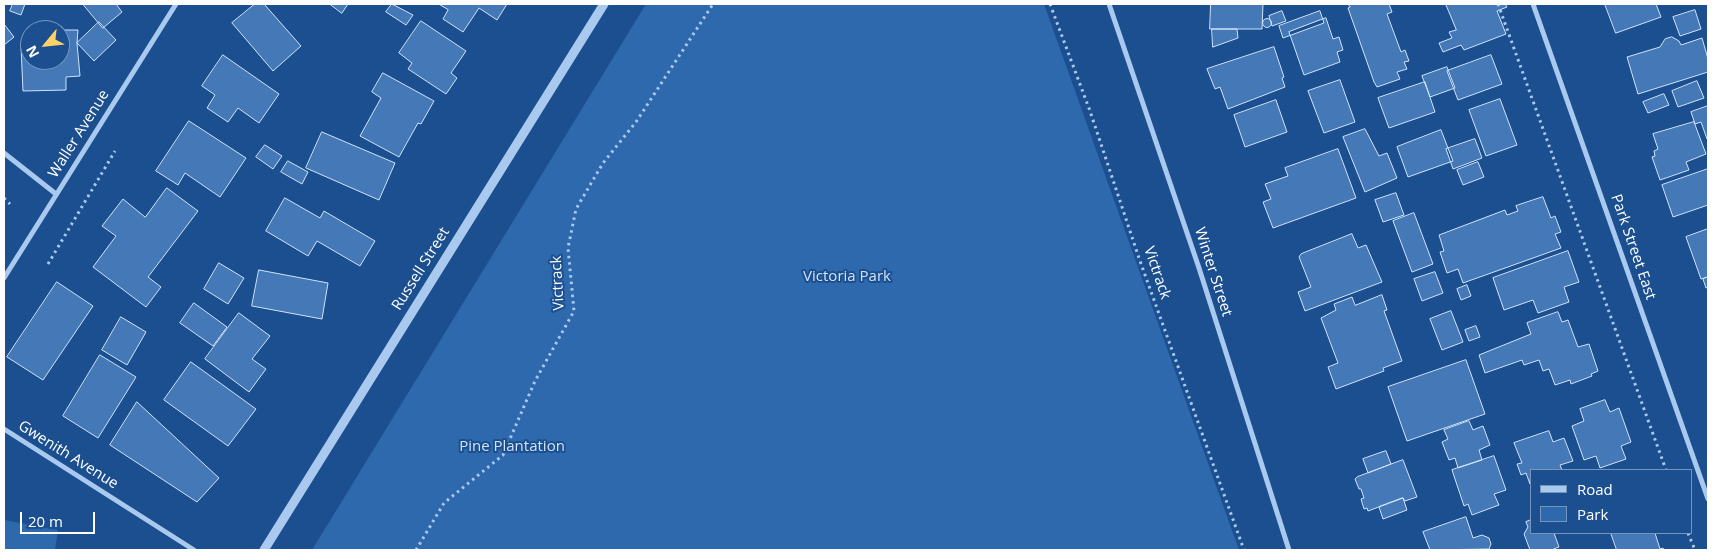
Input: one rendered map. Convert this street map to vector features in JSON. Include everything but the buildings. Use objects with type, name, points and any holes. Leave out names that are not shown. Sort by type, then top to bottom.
[{"type":"street","name":"Waller Avenue","points":[[4,278],[176,4]]},
{"type":"street","name":"Russell Street","points":[[264,550],[604,4]]},
{"type":"street","name":"Winter Street","points":[[1109,4],[1200,268],[1289,550]]},
{"type":"street","name":"Park Street East","points":[[1533,4],[1708,499]]},
{"type":"street","points":[[4,153],[56,194]]},
{"type":"street","name":"Gwenith Avenue","points":[[4,429],[194,550]]},
{"type":"path","name":"Victrack","points":[[416,550],[444,503],[503,455],[535,381],[574,311],[568,248],[576,210],[603,163],[641,114],[712,4]]},
{"type":"path","name":"Victrack","points":[[1050,4],[1090,111],[1144,270],[1244,550]]},
{"type":"path","points":[[1498,4],[1666,469]]},
{"type":"path","points":[[48,264],[115,151]]},
{"type":"path","points":[[4,198],[10,204]]},
{"type":"path","points":[[1688,534],[1694,550]]},
{"type":"green space","name":"Victoria Park","points":[[646,4],[1044,4],[1239,550],[312,550]]},
{"type":"green space","points":[[4,520],[58,530],[55,550],[4,550]]},
{"type":"park label","name":"Pine Plantation","points":[[512,447]]}]
